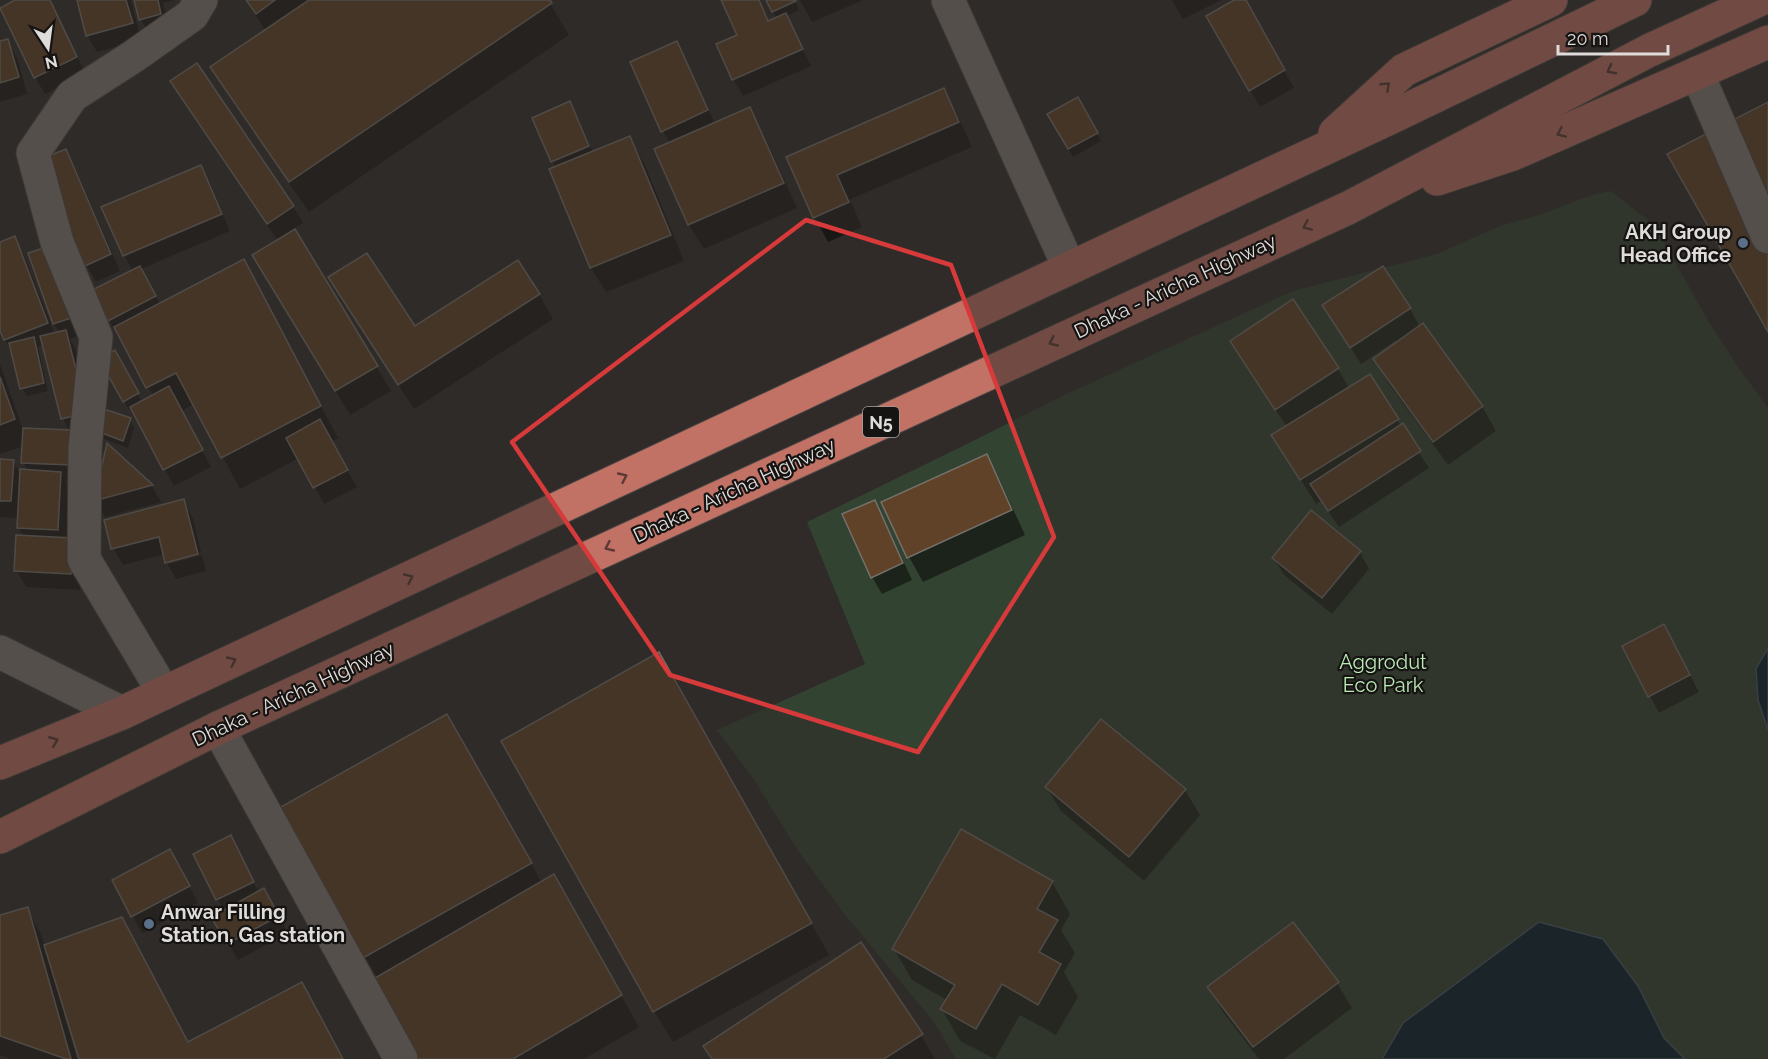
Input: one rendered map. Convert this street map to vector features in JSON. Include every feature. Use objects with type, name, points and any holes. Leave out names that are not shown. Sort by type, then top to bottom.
[{"type":"highway","points":[[1312,154],[1404,70],[1551,0]]},
{"type":"highway","points":[[0,763],[122,713],[1635,0]]},
{"type":"highway","name":"Dhaka - Aricha Highway","points":[[0,837],[218,728],[1348,208],[1648,51],[1759,0]]},
{"type":"highway","points":[[1348,208],[1513,154],[1768,42]]},
{"type":"street","points":[[164,693],[84,560],[85,448],[96,337],[57,242],[33,153],[72,96],[135,57],[192,15],[201,0]]},
{"type":"street","points":[[948,0],[1070,267]]},
{"type":"street","points":[[1697,73],[1768,237]]},
{"type":"street","points":[[0,652],[122,713]]},
{"type":"street","points":[[218,728],[401,1059]]},
{"type":"highlighted area","points":[[806,220],[951,265],[1054,537],[918,752],[670,675],[512,442]]},
{"type":"green space","name":"Aggrodut Eco Park","points":[[1611,191],[1654,225],[1709,322],[1768,408],[1768,1059],[956,1059],[934,1022],[843,912],[797,849],[753,778],[717,730],[865,664],[807,522],[1060,397],[1293,291],[1437,254],[1500,226],[1542,214],[1592,195]]},
{"type":"water","points":[[1768,648],[1768,730],[1758,700],[1756,669]]},
{"type":"water","points":[[1539,922],[1603,939],[1638,986],[1664,1038],[1685,1059],[1382,1059],[1403,1023]]},
{"type":"building","points":[[15,0],[50,0],[77,57],[34,78],[0,8]]},
{"type":"building","points":[[77,0],[126,0],[133,23],[86,36]]},
{"type":"building","points":[[134,0],[158,0],[161,14],[139,20]]},
{"type":"building","points":[[246,0],[275,0],[256,14]]},
{"type":"building","points":[[309,0],[550,0],[552,3],[289,182],[210,67]]},
{"type":"building","points":[[721,0],[759,0],[768,21],[786,13],[803,49],[732,80],[716,44],[737,35]]},
{"type":"building","points":[[766,0],[796,0],[796,1],[772,12]]},
{"type":"building","points":[[1234,0],[1246,0],[1285,70],[1249,91],[1206,16]]},
{"type":"building","points":[[8,39],[19,77],[0,83],[0,41]]},
{"type":"building","points":[[677,41],[708,110],[661,132],[630,62]]},
{"type":"building","points":[[197,63],[294,206],[267,224],[170,81]]},
{"type":"building","points":[[944,88],[959,122],[837,175],[849,202],[813,218],[786,157]]},
{"type":"building","points":[[1078,97],[1098,133],[1068,149],[1047,114]]},
{"type":"building","points":[[570,101],[589,146],[551,162],[532,118]]},
{"type":"building","name":"AKH Group Head Office","points":[[1768,102],[1768,332],[1667,154]]},
{"type":"building","points":[[750,107],[784,183],[688,225],[654,149]]},
{"type":"building","points":[[630,136],[671,235],[590,268],[549,169]]},
{"type":"building","points":[[66,149],[111,254],[85,266],[39,160]]},
{"type":"building","points":[[201,165],[222,214],[123,256],[101,207]]},
{"type":"building","points":[[295,229],[378,366],[335,391],[252,255]]},
{"type":"building","points":[[15,236],[48,323],[4,340],[0,331],[0,242]]},
{"type":"building","points":[[53,245],[77,316],[53,324],[28,253]]},
{"type":"building","points":[[367,253],[415,326],[518,260],[540,294],[398,385],[328,277]]},
{"type":"building","points":[[244,259],[321,406],[221,458],[176,373],[146,388],[114,327]]},
{"type":"building","points":[[140,266],[156,296],[108,321],[92,290]]},
{"type":"building","points":[[1383,266],[1411,308],[1350,348],[1322,305]]},
{"type":"building","points":[[1293,299],[1339,368],[1275,410],[1230,341]]},
{"type":"building","points":[[1423,323],[1483,406],[1433,442],[1373,359]]},
{"type":"building","points":[[66,330],[87,413],[61,419],[40,336]]},
{"type":"building","points":[[34,337],[44,383],[20,389],[9,343]]},
{"type":"building","points":[[115,350],[139,393],[123,402],[99,359]]},
{"type":"building","points":[[1370,374],[1399,419],[1300,480],[1271,435]]},
{"type":"building","points":[[0,377],[15,419],[0,425]]},
{"type":"building","points":[[169,386],[203,450],[163,470],[130,407]]},
{"type":"building","points":[[98,407],[131,418],[123,441],[89,428]]},
{"type":"building","points":[[320,419],[348,470],[313,488],[286,438]]},
{"type":"building","points":[[1403,423],[1421,451],[1328,511],[1310,484]]},
{"type":"building","points":[[23,428],[72,430],[70,465],[21,463]]},
{"type":"building","points":[[107,443],[153,485],[94,501]]},
{"type":"building","points":[[987,454],[1012,510],[907,558],[881,502]]},
{"type":"building","points":[[0,459],[14,460],[11,501],[0,501]]},
{"type":"building","points":[[20,469],[61,472],[58,530],[17,528]]},
{"type":"building","points":[[184,499],[198,554],[165,563],[159,537],[111,549],[104,520]]},
{"type":"building","points":[[875,500],[903,563],[871,578],[842,514]]},
{"type":"building","points":[[1311,510],[1361,551],[1322,598],[1272,558]]},
{"type":"building","points":[[16,535],[73,538],[71,574],[14,571]]},
{"type":"building","points":[[1664,624],[1690,675],[1648,697],[1622,646]]},
{"type":"building","points":[[659,652],[812,923],[653,1012],[501,741]]},
{"type":"building","points":[[447,714],[532,863],[363,958],[279,808]]},
{"type":"building","points":[[1101,719],[1186,789],[1129,857],[1045,787]]},
{"type":"building","points":[[961,829],[1053,881],[1037,909],[1058,920],[1039,952],[1061,964],[1038,1005],[1002,984],[976,1029],[940,1009],[955,985],[892,949]]},
{"type":"building","points":[[231,835],[254,882],[216,900],[193,854]]},
{"type":"building","points":[[170,849],[190,886],[131,917],[112,880]]},
{"type":"building","points":[[554,874],[622,995],[513,1059],[417,1059],[375,978]]},
{"type":"building","points":[[264,888],[279,916],[227,944],[211,917]]},
{"type":"building","points":[[28,907],[71,1059],[0,1036],[0,915]]},
{"type":"building","points":[[122,917],[188,1042],[302,982],[343,1059],[79,1059],[44,945]]},
{"type":"building","points":[[1293,922],[1339,982],[1253,1047],[1207,987]]},
{"type":"building","points":[[861,942],[923,1034],[884,1059],[712,1059],[703,1046]]},
{"type":"place","name":"AKH Group Head Office","points":[[1743,243]]},
{"type":"place","name":"Anwar Filling Station, Gas station","points":[[149,924]]}]
